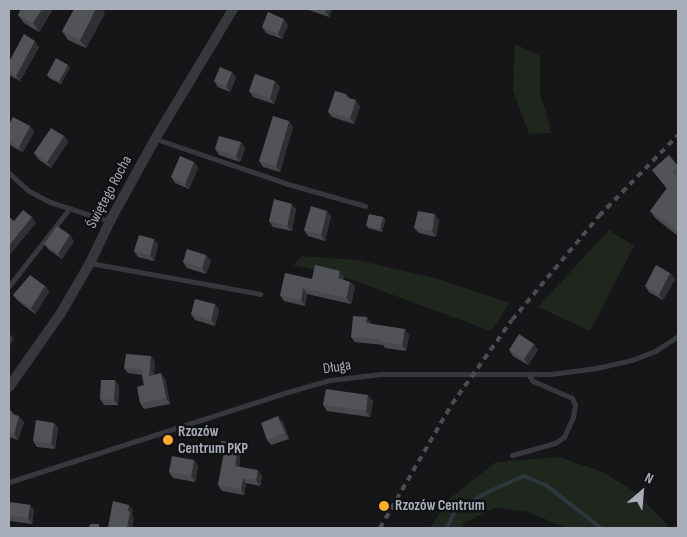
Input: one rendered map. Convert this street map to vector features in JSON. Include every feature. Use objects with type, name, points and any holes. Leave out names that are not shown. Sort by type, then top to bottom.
[{"type":"street","name":"Świętego Rocha","points":[[9,387],[57,319],[90,263],[110,221],[155,138],[233,9]]},
{"type":"lane","points":[[155,138],[296,187],[365,206]]},
{"type":"lane","points":[[10,178],[29,191],[69,209],[110,221]]},
{"type":"lane","points":[[9,286],[69,209]]},
{"type":"lane","points":[[90,263],[260,294]]},
{"type":"lane","name":"Długa","points":[[9,482],[284,393],[330,380],[382,374],[551,374],[597,368],[632,360],[655,351],[678,336]]},
{"type":"lane","points":[[512,455],[555,443],[564,437],[573,417],[575,405],[572,398],[533,381],[528,374]]},
{"type":"shaded area","points":[[515,44],[540,56],[540,93],[552,133],[529,134],[513,91]]},
{"type":"shaded area","points":[[609,230],[634,246],[590,331],[538,307]]},
{"type":"shaded area","points":[[302,256],[357,260],[438,279],[510,303],[491,331],[344,277],[293,265]]},
{"type":"shaded area","points":[[559,457],[603,472],[638,494],[670,528],[567,528],[528,512],[496,507],[463,524],[462,528],[430,528],[448,500],[496,462]]},
{"type":"building","points":[[21,9],[42,9],[33,23],[18,15]]},
{"type":"building","points":[[74,9],[96,9],[80,40],[62,31]]},
{"type":"building","points":[[268,12],[284,19],[278,34],[262,27]]},
{"type":"building","points":[[24,34],[35,41],[16,76],[9,72],[9,62]]},
{"type":"building","points":[[56,58],[68,65],[59,81],[47,75]]},
{"type":"building","points":[[220,67],[232,72],[226,86],[214,81]]},
{"type":"building","points":[[255,74],[275,81],[270,98],[249,91]]},
{"type":"building","points":[[335,91],[346,94],[345,97],[356,100],[350,118],[328,112]]},
{"type":"building","points":[[273,116],[289,121],[276,166],[259,161]]},
{"type":"building","points":[[13,117],[30,126],[19,147],[9,141],[9,125]]},
{"type":"building","points":[[51,128],[64,136],[47,162],[34,153]]},
{"type":"building","points":[[219,136],[241,142],[236,156],[215,149]]},
{"type":"building","points":[[669,155],[678,166],[672,172],[678,177],[678,232],[650,211],[667,188],[652,170]]},
{"type":"building","points":[[180,156],[194,162],[185,184],[171,177]]},
{"type":"building","points":[[274,199],[292,204],[287,226],[269,221]]},
{"type":"building","points":[[311,206],[327,211],[321,235],[304,230]]},
{"type":"building","points":[[23,210],[32,217],[9,246],[9,217],[14,221]]},
{"type":"building","points":[[418,211],[435,214],[432,231],[414,228]]},
{"type":"building","points":[[369,214],[383,217],[380,229],[366,225]]},
{"type":"building","points":[[57,226],[70,235],[58,253],[44,244]]},
{"type":"building","points":[[139,235],[154,239],[150,255],[134,251]]},
{"type":"building","points":[[187,249],[206,255],[202,268],[183,262]]},
{"type":"building","points":[[315,265],[340,271],[338,278],[350,282],[346,298],[303,288],[301,300],[280,295],[285,273],[312,279]]},
{"type":"building","points":[[656,265],[670,273],[659,294],[645,286]]},
{"type":"building","points":[[30,275],[45,286],[31,308],[13,295]]},
{"type":"building","points":[[195,299],[215,304],[211,320],[191,314]]},
{"type":"building","points":[[353,316],[367,317],[366,323],[405,329],[402,345],[381,342],[381,339],[351,337]]},
{"type":"building","points":[[519,334],[534,344],[524,359],[509,350]]},
{"type":"building","points":[[126,354],[151,356],[149,376],[161,373],[166,398],[140,403],[137,387],[144,385],[141,369],[124,368]]},
{"type":"building","points":[[101,380],[115,380],[114,400],[100,399]]},
{"type":"building","points":[[326,389],[368,395],[366,411],[323,405]]},
{"type":"building","points":[[9,410],[12,411],[11,414],[19,416],[14,434],[9,432]]},
{"type":"building","points":[[278,416],[285,433],[267,440],[261,423]]},
{"type":"building","points":[[36,420],[54,423],[51,443],[33,441]]},
{"type":"building","points":[[221,441],[238,443],[235,466],[258,470],[256,480],[243,478],[241,489],[218,485],[224,452],[220,451]]},
{"type":"building","points":[[172,456],[194,460],[191,476],[169,472]]},
{"type":"building","points":[[113,501],[129,505],[128,511],[130,512],[127,528],[108,527]]},
{"type":"building","points":[[9,502],[30,505],[28,518],[9,515]]},
{"type":"building","points":[[90,524],[99,524],[99,528],[89,528]]},
{"type":"waterway","points":[[447,528],[455,511],[488,492],[524,476],[547,486],[601,528]]},
{"type":"railway","points":[[380,528],[452,404],[512,320],[599,216],[678,135]]},
{"type":"place","name":"Rzozów Centrum PKP","points":[[168,440]]},
{"type":"place","name":"Rzozów Centrum","points":[[384,506]]}]
